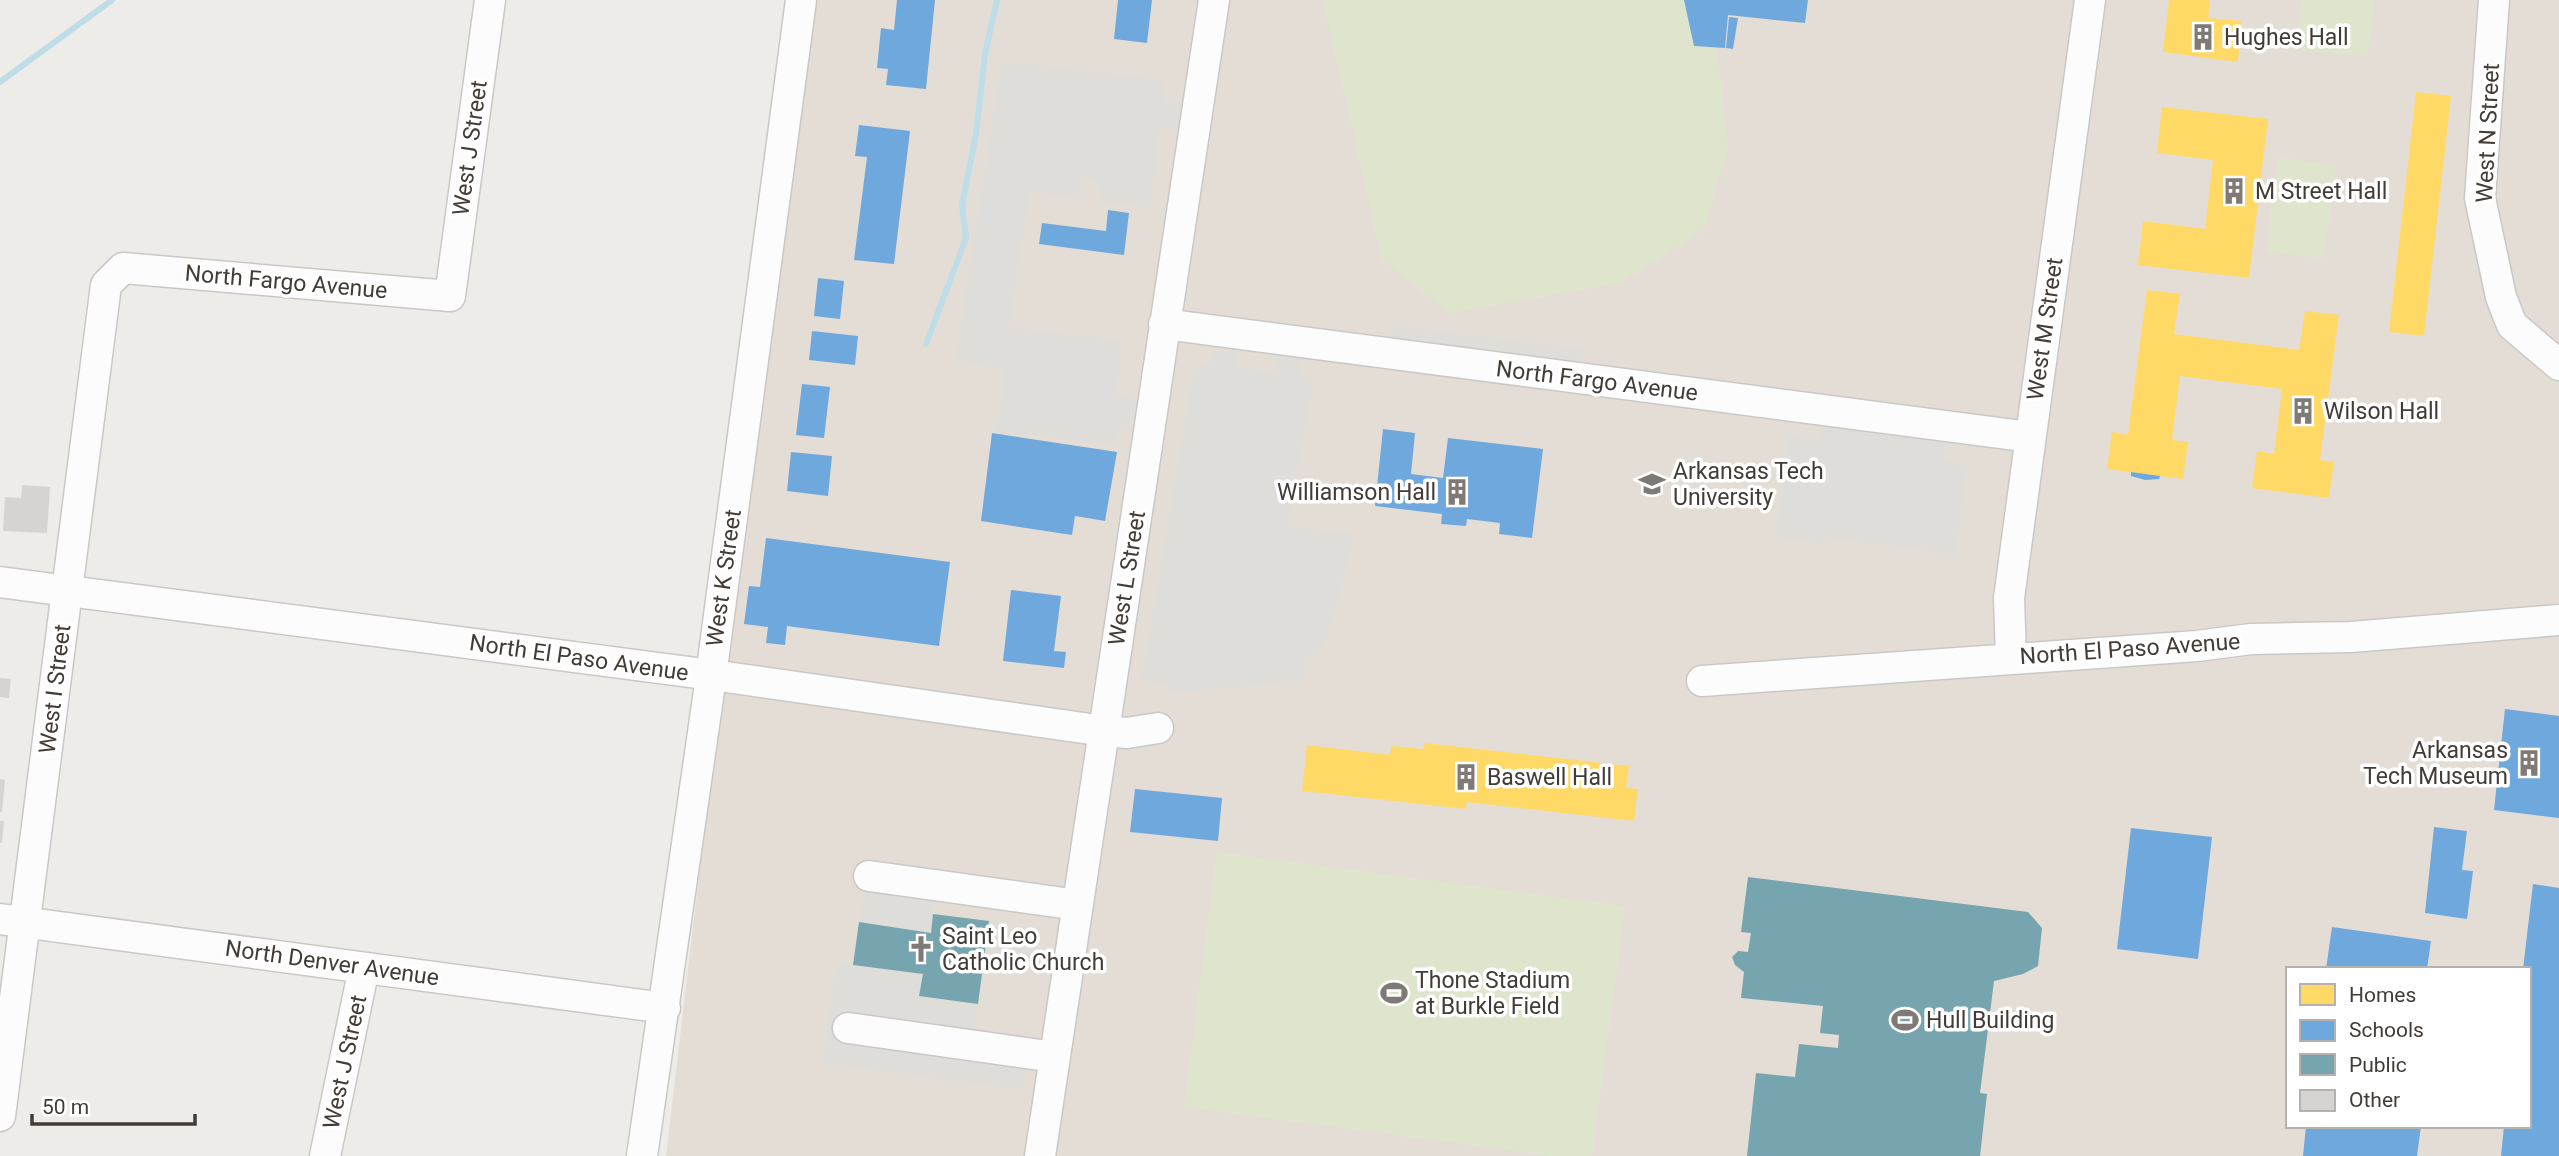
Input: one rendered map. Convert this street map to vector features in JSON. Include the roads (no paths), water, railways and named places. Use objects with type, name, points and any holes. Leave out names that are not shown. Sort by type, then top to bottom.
[{"type":"street","name":"West J Street","points":[[450,296],[490,0]]},
{"type":"street","name":"West K Street","points":[[642,1156],[712,675],[801,0]]},
{"type":"street","name":"West L Street","points":[[1040,1156],[1214,0]]},
{"type":"street","name":"West M Street","points":[[2011,658],[2009,598],[2090,0]]},
{"type":"street","name":"West N Street","points":[[2494,0],[2480,198],[2501,297],[2512,325],[2559,365]]},
{"type":"street","name":"North Fargo Avenue","points":[[123,268],[450,296]]},
{"type":"street","name":"West I Street","points":[[0,1116],[12,921],[67,590],[106,285],[123,268]]},
{"type":"street","name":"North Fargo Avenue","points":[[1164,324],[2030,437]]},
{"type":"street","name":"North El Paso Avenue","points":[[0,582],[712,675],[1104,731],[1127,733],[1158,728]]},
{"type":"street","name":"North El Paso Avenue","points":[[1702,681],[2559,620]]},
{"type":"street","points":[[869,876],[1077,905]]},
{"type":"street","name":"North Denver Avenue","points":[[12,921],[665,1008]]},
{"type":"street","name":"West J Street","points":[[326,1156],[364,968]]},
{"type":"street","points":[[848,1028],[1055,1057]]},
{"type":"waterway","points":[[0,82],[112,0]]},
{"type":"waterway","points":[[926,344],[966,238],[962,205],[976,134],[985,54],[997,0]]},
{"type":"place","name":"Hughes Hall","points":[[2203,37]]},
{"type":"place","name":"M Street Hall","points":[[2234,191]]},
{"type":"place","name":"Wilson Hall","points":[[2303,411]]},
{"type":"place","name":"Arkansas Tech University","points":[[1652,484]]},
{"type":"place","name":"Williamson Hall","points":[[1457,492]]},
{"type":"place","name":"Arkansas Tech Museum","points":[[2529,763]]},
{"type":"place","name":"Baswell Hall","points":[[1466,777]]},
{"type":"place","name":"Saint Leo Catholic Church","points":[[921,949]]},
{"type":"place","name":"Thone Stadium at Burkle Field","points":[[1394,993]]},
{"type":"place","name":"Hull Building","points":[[1905,1020]]}]
